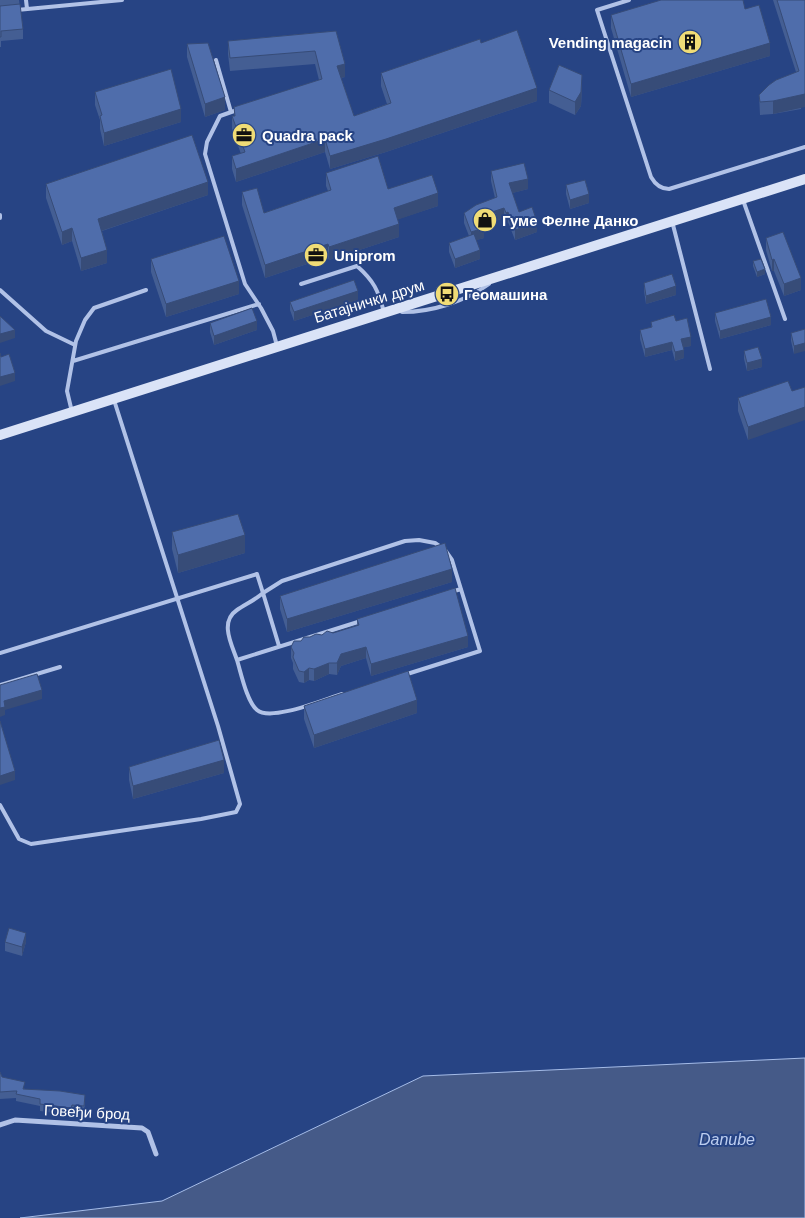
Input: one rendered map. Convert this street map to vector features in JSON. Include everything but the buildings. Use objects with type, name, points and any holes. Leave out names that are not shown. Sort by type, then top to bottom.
[{"type":"main road","name":"Батајнички друм","points":[[0,435],[555,257],[742,198],[803,181]]},
{"type":"street","name":"Говеђи брод","points":[[0,1125],[15,1120],[142,1128],[148,1132],[156,1154]]},
{"type":"lane","points":[[26,0],[27,10]]},
{"type":"lane","points":[[9,11],[122,0]]},
{"type":"lane","points":[[628,0],[598,10],[651,177],[658,186],[663,189],[669,189],[805,147]]},
{"type":"lane","points":[[216,60],[231,112]]},
{"type":"lane","points":[[240,109],[220,116],[207,142],[205,154],[245,284],[259,304],[273,330],[277,346]]},
{"type":"lane","points":[[742,198],[786,319]]},
{"type":"lane","points":[[672,221],[710,369]]},
{"type":"lane","points":[[301,284],[357,266],[370,277],[385,312]]},
{"type":"lane","points":[[0,290],[46,331],[76,345]]},
{"type":"lane","points":[[72,412],[67,391],[79,331],[85,320],[94,308],[146,290]]},
{"type":"lane","points":[[73,361],[259,304]]},
{"type":"lane","points":[[0,805],[19,839],[31,844],[201,819],[236,812],[240,804],[218,726],[114,399]]},
{"type":"lane","points":[[344,693],[277,714],[262,713],[257,710],[250,700],[228,633],[228,621],[233,613],[282,581],[405,541],[419,540],[435,543],[445,550],[452,560],[480,651],[398,676]]},
{"type":"lane","points":[[0,653],[257,574],[279,646]]},
{"type":"lane","points":[[442,595],[461,589]]},
{"type":"lane","points":[[237,660],[370,618]]},
{"type":"lane","points":[[0,684],[60,667]]},
{"type":"water","name":"Danube","points":[[805,1058],[805,1218],[20,1218],[162,1201],[423,1076]]},
{"type":"place","name":"Vending magacin","points":[[690,42]]},
{"type":"place","name":"Quadra pack","points":[[244,135]]},
{"type":"place","name":"Гуме Фелне Данко","points":[[485,220]]},
{"type":"place","name":"Uniprom","points":[[316,255]]},
{"type":"place","name":"Геомашина","points":[[447,294]]}]
